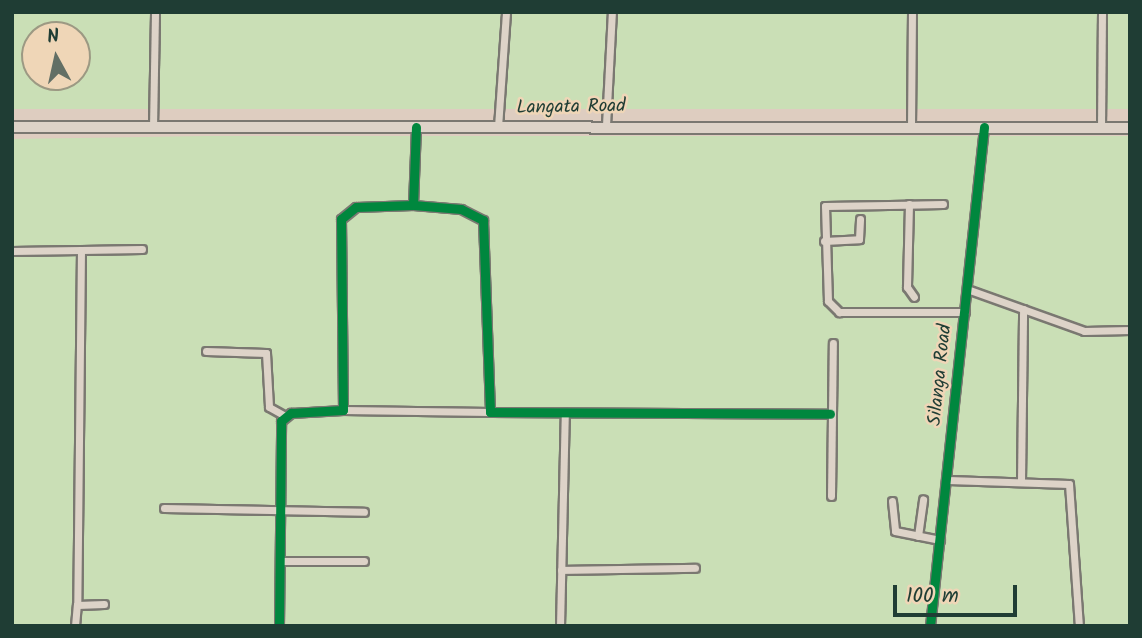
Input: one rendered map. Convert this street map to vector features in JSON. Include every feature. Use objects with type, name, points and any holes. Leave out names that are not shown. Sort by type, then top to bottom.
[{"type":"main road","name":"Langata Road","points":[[12,127],[606,125],[1130,128]]},
{"type":"street","points":[[153,128],[155,12]]},
{"type":"street","points":[[498,127],[506,12]]},
{"type":"street","points":[[606,125],[612,12]]},
{"type":"street","points":[[911,127],[912,12]]},
{"type":"street","points":[[1101,127],[1102,12]]},
{"type":"street","points":[[413,205],[416,127]]},
{"type":"street","name":"Silanga Road","points":[[930,626],[948,480],[984,127]]},
{"type":"street","points":[[943,204],[831,203],[823,212],[828,301],[834,311],[965,312]]},
{"type":"street","points":[[909,204],[907,287],[914,297]]},
{"type":"street","points":[[343,410],[341,219],[356,207],[413,205],[461,209],[483,220],[490,412]]},
{"type":"street","points":[[824,241],[859,239],[860,219]]},
{"type":"street","points":[[12,251],[142,249]]},
{"type":"street","points":[[75,626],[81,250]]},
{"type":"street","points":[[967,289],[1084,331],[1130,330]]},
{"type":"street","points":[[1021,481],[1023,309]]},
{"type":"street","points":[[831,496],[830,414],[834,343]]},
{"type":"street","points":[[206,351],[266,353],[269,407],[285,416],[343,410],[830,414]]},
{"type":"street","points":[[560,626],[565,412]]},
{"type":"street","points":[[279,626],[280,425],[285,416]]},
{"type":"street","points":[[948,480],[1069,484],[1079,626]]},
{"type":"street","points":[[918,536],[923,499]]},
{"type":"street","points":[[892,501],[893,530],[940,540]]},
{"type":"street","points":[[164,508],[364,512]]},
{"type":"street","points":[[280,561],[364,561]]},
{"type":"street","points":[[561,570],[695,568]]},
{"type":"street","points":[[77,605],[104,604]]},
{"type":"green space","points":[[12,12],[1130,12],[1130,109],[12,109]]},
{"type":"green space","points":[[208,136],[1130,136],[1130,626],[12,626],[12,139]]},
{"type":"cycle path","points":[[279,626],[281,421],[291,413],[343,410],[341,219],[356,207],[413,205],[416,127]]},
{"type":"cycle path","points":[[930,626],[984,127]]},
{"type":"cycle path","points":[[413,205],[461,209],[483,220],[490,412],[830,414]]}]
